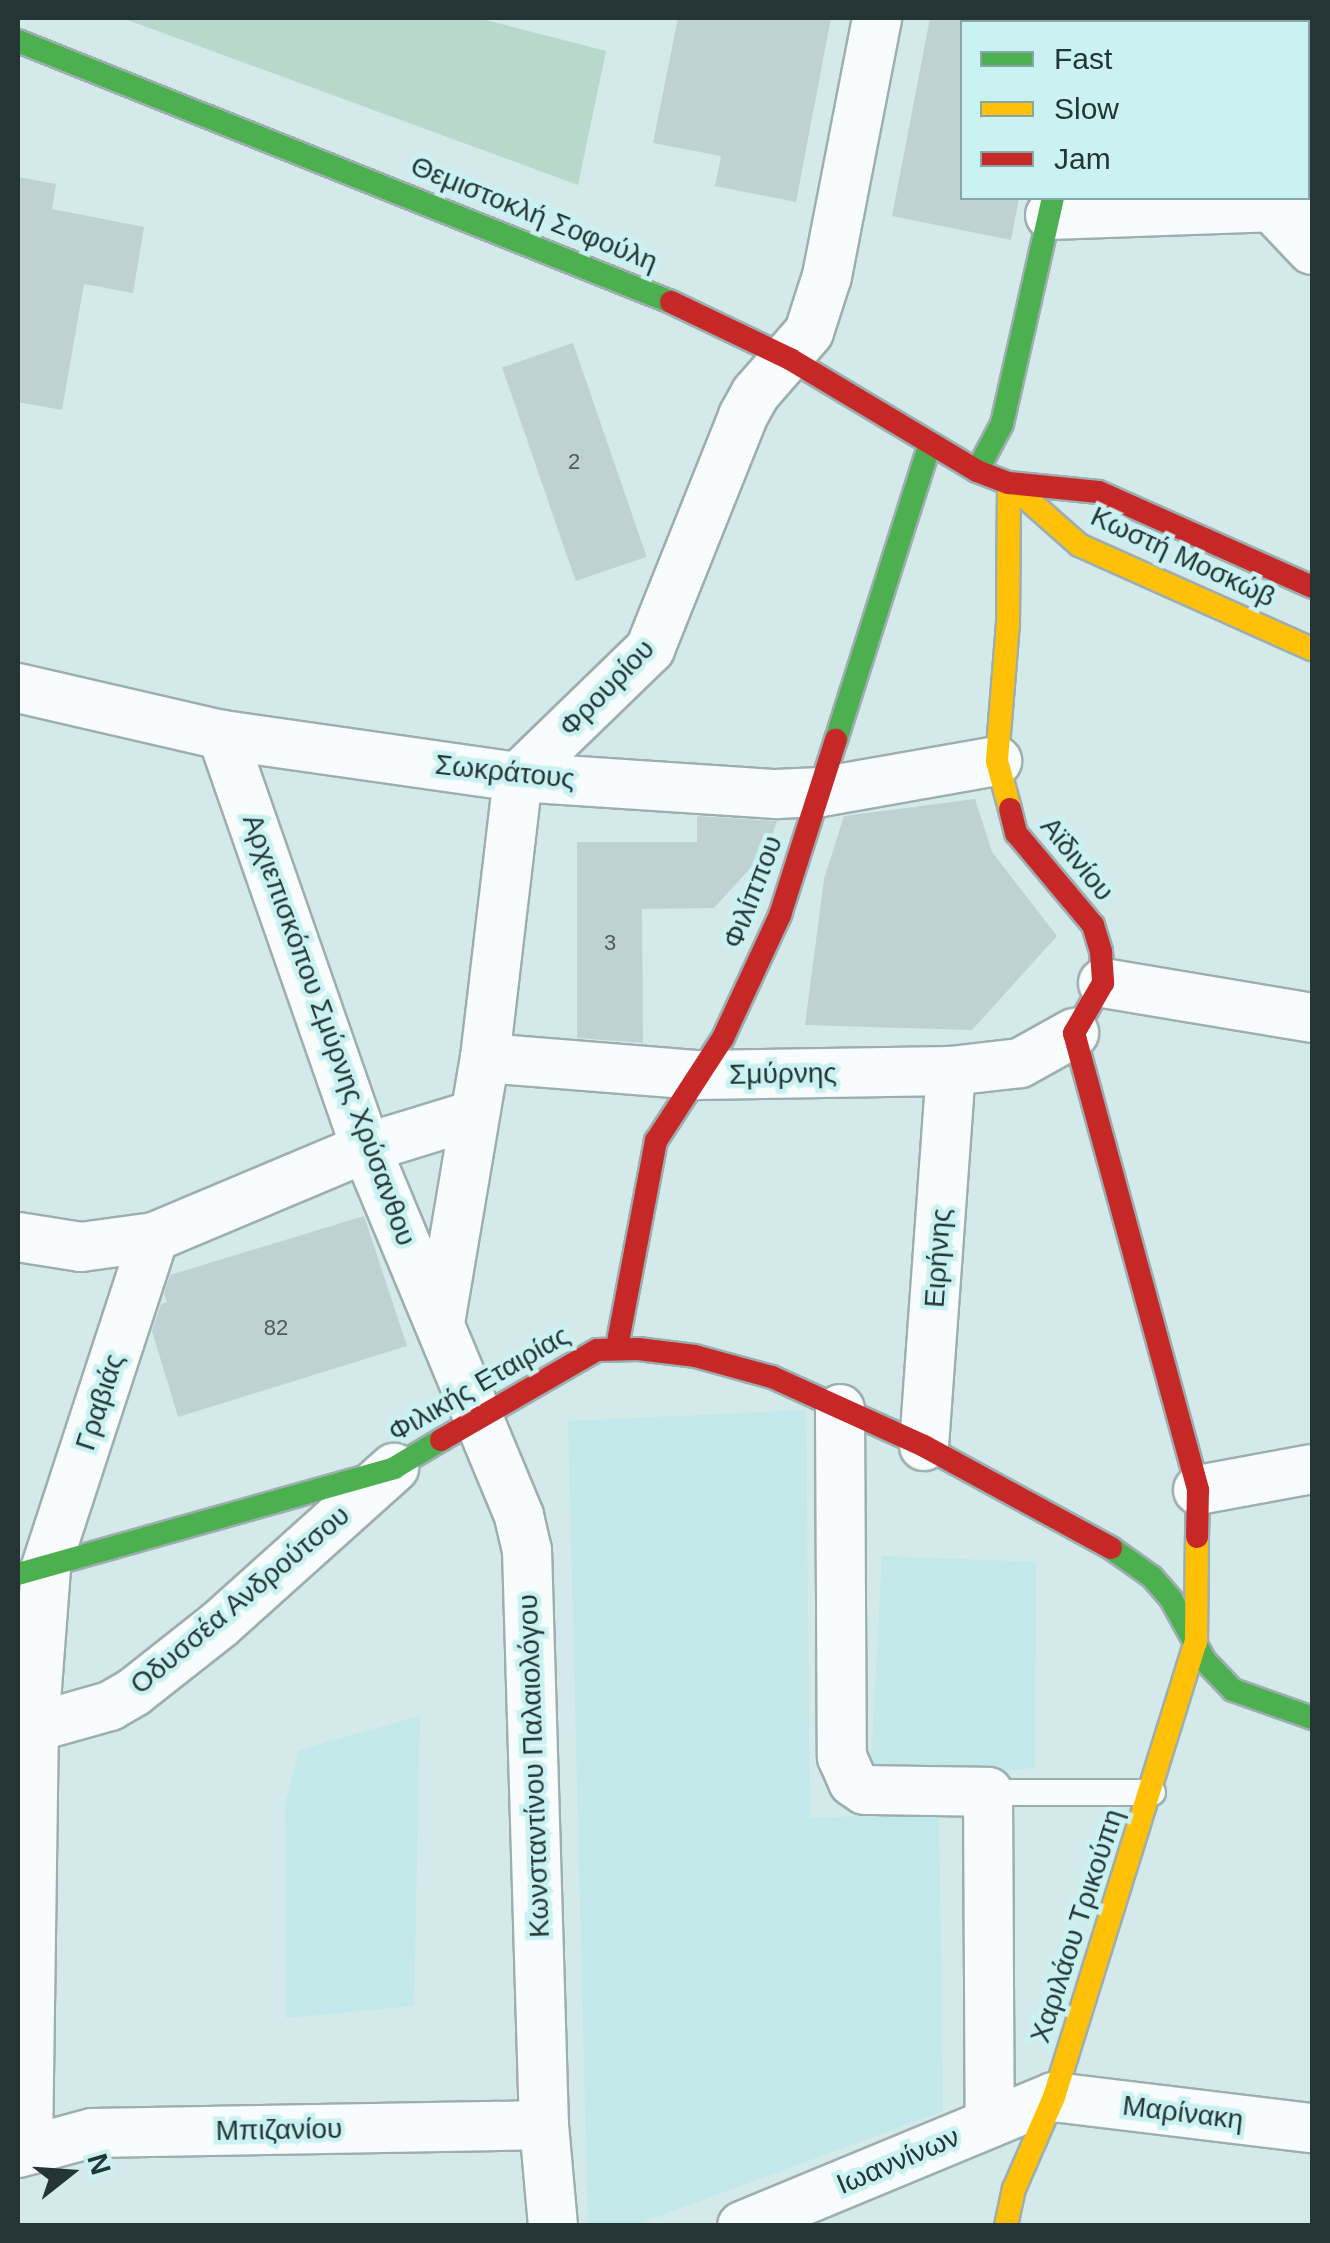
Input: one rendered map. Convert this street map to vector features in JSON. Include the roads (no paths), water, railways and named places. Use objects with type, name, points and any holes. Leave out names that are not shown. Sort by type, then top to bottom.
[{"type":"street","name":"Φρουρίου","points":[[518,777],[650,649],[743,416],[755,394],[790,359],[809,332],[827,276],[877,18]]},
{"type":"street","name":"Θεμιστοκλή Σοφούλη","points":[[18,42],[620,280],[790,359],[929,446],[1009,484]]},
{"type":"street","points":[[977,471],[1002,424],[1051,206],[1293,208],[1312,250]]},
{"type":"street","name":"Φιλίππου","points":[[617,1347],[656,1141],[739,1008],[780,916],[929,446]]},
{"type":"street","name":"Κωστή Μοσκώβ","points":[[1009,484],[1099,492],[1312,587]]},
{"type":"street","name":"Κωστή Μοσκώβ","points":[[1009,484],[1080,545],[1312,650]]},
{"type":"street","name":"Αϊδινίου","points":[[1009,484],[1008,623],[997,761],[1010,822],[1021,844],[1093,924],[1101,952],[1103,983]]},
{"type":"street","name":"Σωκράτους","points":[[18,688],[222,735],[518,777],[776,794],[821,792],[997,761]]},
{"type":"street","name":"Αρχιεπισκόπου Σμύρνης Χρύσανθου","points":[[222,735],[366,1148],[440,1322]]},
{"type":"street","points":[[440,1322],[485,1058],[518,777]]},
{"type":"street","points":[[1312,1018],[1103,983],[1074,1033],[1198,1490],[1312,1469]]},
{"type":"street","name":"Σμύρνης","points":[[485,1058],[698,1075],[951,1071],[1020,1062],[1074,1033]]},
{"type":"street","name":"Ειρήνης","points":[[924,1446],[951,1071]]},
{"type":"street","points":[[39,1242],[154,1238],[366,1148],[473,1115]]},
{"type":"street","name":"Γραβιάς","points":[[23,2151],[26,1730],[32,1571],[154,1238]]},
{"type":"street","name":"Κωνσταντίνου Παλαιολόγου","points":[[440,1322],[519,1516],[527,1550],[544,2125],[553,2226]]},
{"type":"street","name":"Φιλικής Εταιρίας","points":[[32,1571],[394,1468],[584,1357],[617,1347],[695,1356],[772,1377],[924,1446],[1133,1560],[1170,1600],[1214,1672],[1233,1690],[1312,1718]]},
{"type":"street","points":[[840,1409],[845,1770],[864,1790],[988,1792],[990,2123]]},
{"type":"street","name":"Οδυσσέα Ανδρούτσου","points":[[26,1730],[110,1706],[159,1674],[394,1468]]},
{"type":"street","name":"Χαριλάου Τρικούπη","points":[[1006,2226],[1014,2189],[1054,2097],[1196,1642],[1198,1490]]},
{"type":"street","name":"Ιωαννίνων","points":[[742,2226],[1054,2097]]},
{"type":"street","name":"Μαρίνακη","points":[[1054,2097],[1312,2128]]},
{"type":"street","name":"Μπιζανίου","points":[[23,2151],[92,2132],[544,2125]]},
{"type":"lane","points":[[988,1792],[1152,1792]]}]
